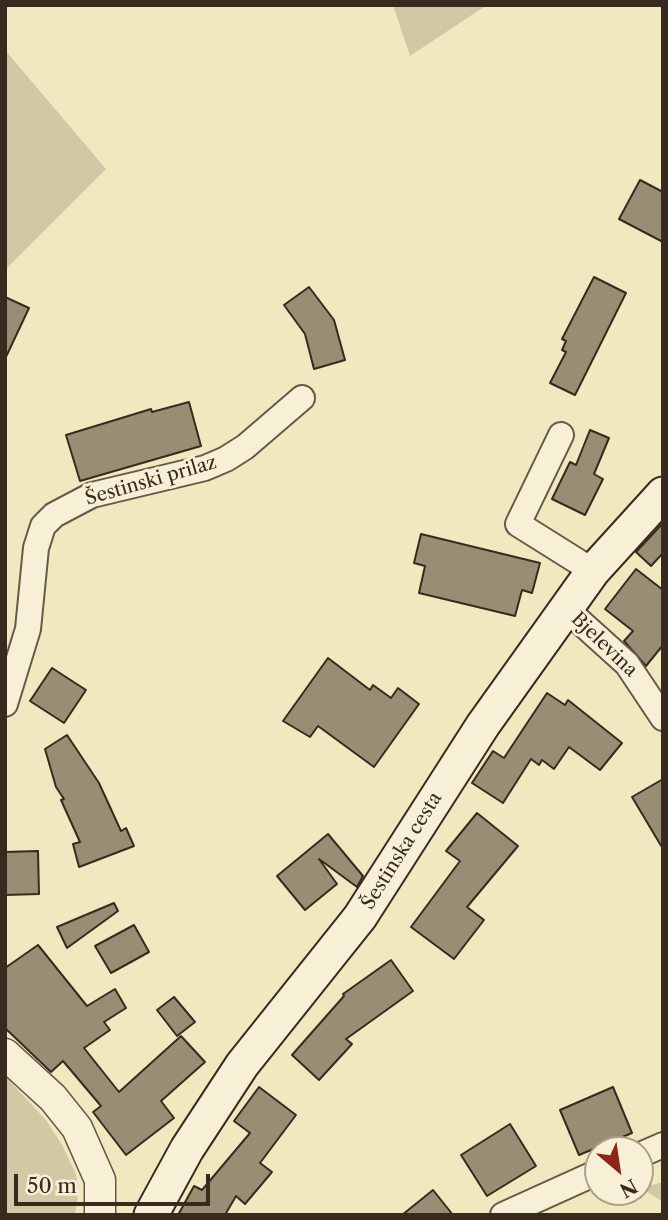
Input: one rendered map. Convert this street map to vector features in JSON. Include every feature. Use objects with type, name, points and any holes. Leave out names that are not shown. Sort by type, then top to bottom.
[{"type":"main road","name":"Šestinska cesta","points":[[152,1215],[181,1159],[243,1065],[360,917],[482,725],[593,571],[663,494]]},
{"type":"street","name":"Šestinski prilaz","points":[[5,704],[28,629],[36,548],[43,526],[54,515],[92,495],[205,468],[226,459],[245,447],[302,398]]},
{"type":"street","points":[[562,435],[518,524],[593,571]]},
{"type":"street","name":"Bjelevina","points":[[566,609],[627,664],[663,718]]},
{"type":"street","points":[[5,1054],[53,1098],[82,1135],[100,1180],[100,1215]]},
{"type":"street","points":[[503,1215],[584,1178]]},
{"type":"shaded area","points":[[393,5],[487,5],[410,56]]},
{"type":"shaded area","points":[[5,50],[106,169],[5,270]]},
{"type":"shaded area","points":[[5,1076],[46,1120],[62,1145],[76,1174],[78,1194],[75,1215],[5,1215]]},
{"type":"shaded area","points":[[663,1182],[663,1202],[654,1196],[654,1184]]},
{"type":"building","points":[[640,180],[663,192],[663,242],[619,219]]},
{"type":"building","points":[[594,277],[626,293],[575,395],[550,383],[566,352],[562,350],[566,341],[562,339]]},
{"type":"building","points":[[309,287],[334,320],[345,360],[314,369],[305,334],[284,305]]},
{"type":"building","points":[[5,297],[29,308],[5,359]]},
{"type":"building","points":[[189,402],[201,446],[80,481],[66,435],[151,409],[152,412]]},
{"type":"building","points":[[590,430],[609,438],[594,474],[603,479],[585,515],[552,499],[570,462],[576,465]]},
{"type":"building","points":[[663,523],[663,553],[651,566],[636,552]]},
{"type":"building","points":[[421,534],[540,563],[532,593],[522,590],[515,616],[419,593],[425,566],[414,563]]},
{"type":"building","points":[[636,569],[663,590],[663,645],[646,666],[624,641],[633,631],[605,609]]},
{"type":"building","points":[[328,658],[370,690],[373,685],[391,698],[398,688],[419,704],[374,767],[318,726],[310,737],[283,721]]},
{"type":"building","points":[[52,668],[86,690],[64,723],[30,701]]},
{"type":"building","points":[[547,693],[565,705],[568,700],[622,743],[600,770],[569,747],[554,769],[542,760],[539,765],[531,759],[503,803],[472,783],[493,751],[504,758]]},
{"type":"building","points":[[67,735],[99,783],[121,831],[126,828],[134,846],[79,867],[73,844],[80,842],[61,800],[64,799],[56,787],[45,749]]},
{"type":"building","points":[[663,779],[663,849],[632,797]]},
{"type":"building","points":[[477,813],[518,846],[467,907],[484,920],[454,959],[411,927],[460,861],[446,851]]},
{"type":"building","points":[[328,834],[363,876],[357,887],[319,859],[337,884],[305,910],[277,876]]},
{"type":"building","points":[[38,851],[39,894],[5,895],[5,852]]},
{"type":"building","points":[[114,903],[118,911],[67,948],[57,927]]},
{"type":"building","points":[[134,925],[149,952],[111,973],[95,946]]},
{"type":"building","points":[[38,945],[87,1006],[115,989],[126,1008],[104,1022],[110,1030],[84,1048],[119,1092],[181,1036],[205,1062],[161,1101],[174,1118],[126,1155],[93,1112],[101,1106],[63,1061],[51,1072],[5,1028],[5,968]]},
{"type":"building","points":[[391,960],[413,991],[346,1039],[352,1044],[319,1080],[292,1055],[343,994]]},
{"type":"building","points":[[174,997],[195,1022],[177,1036],[157,1010]]},
{"type":"building","points":[[259,1087],[296,1115],[260,1163],[272,1172],[245,1204],[236,1196],[225,1215],[178,1215],[194,1186],[202,1190],[250,1133],[234,1121]]},
{"type":"building","points":[[613,1087],[632,1133],[625,1136],[584,1136],[584,1153],[579,1155],[560,1110]]},
{"type":"building","points":[[510,1124],[536,1166],[487,1196],[461,1155]]},
{"type":"building","points":[[433,1190],[453,1215],[402,1215]]}]
